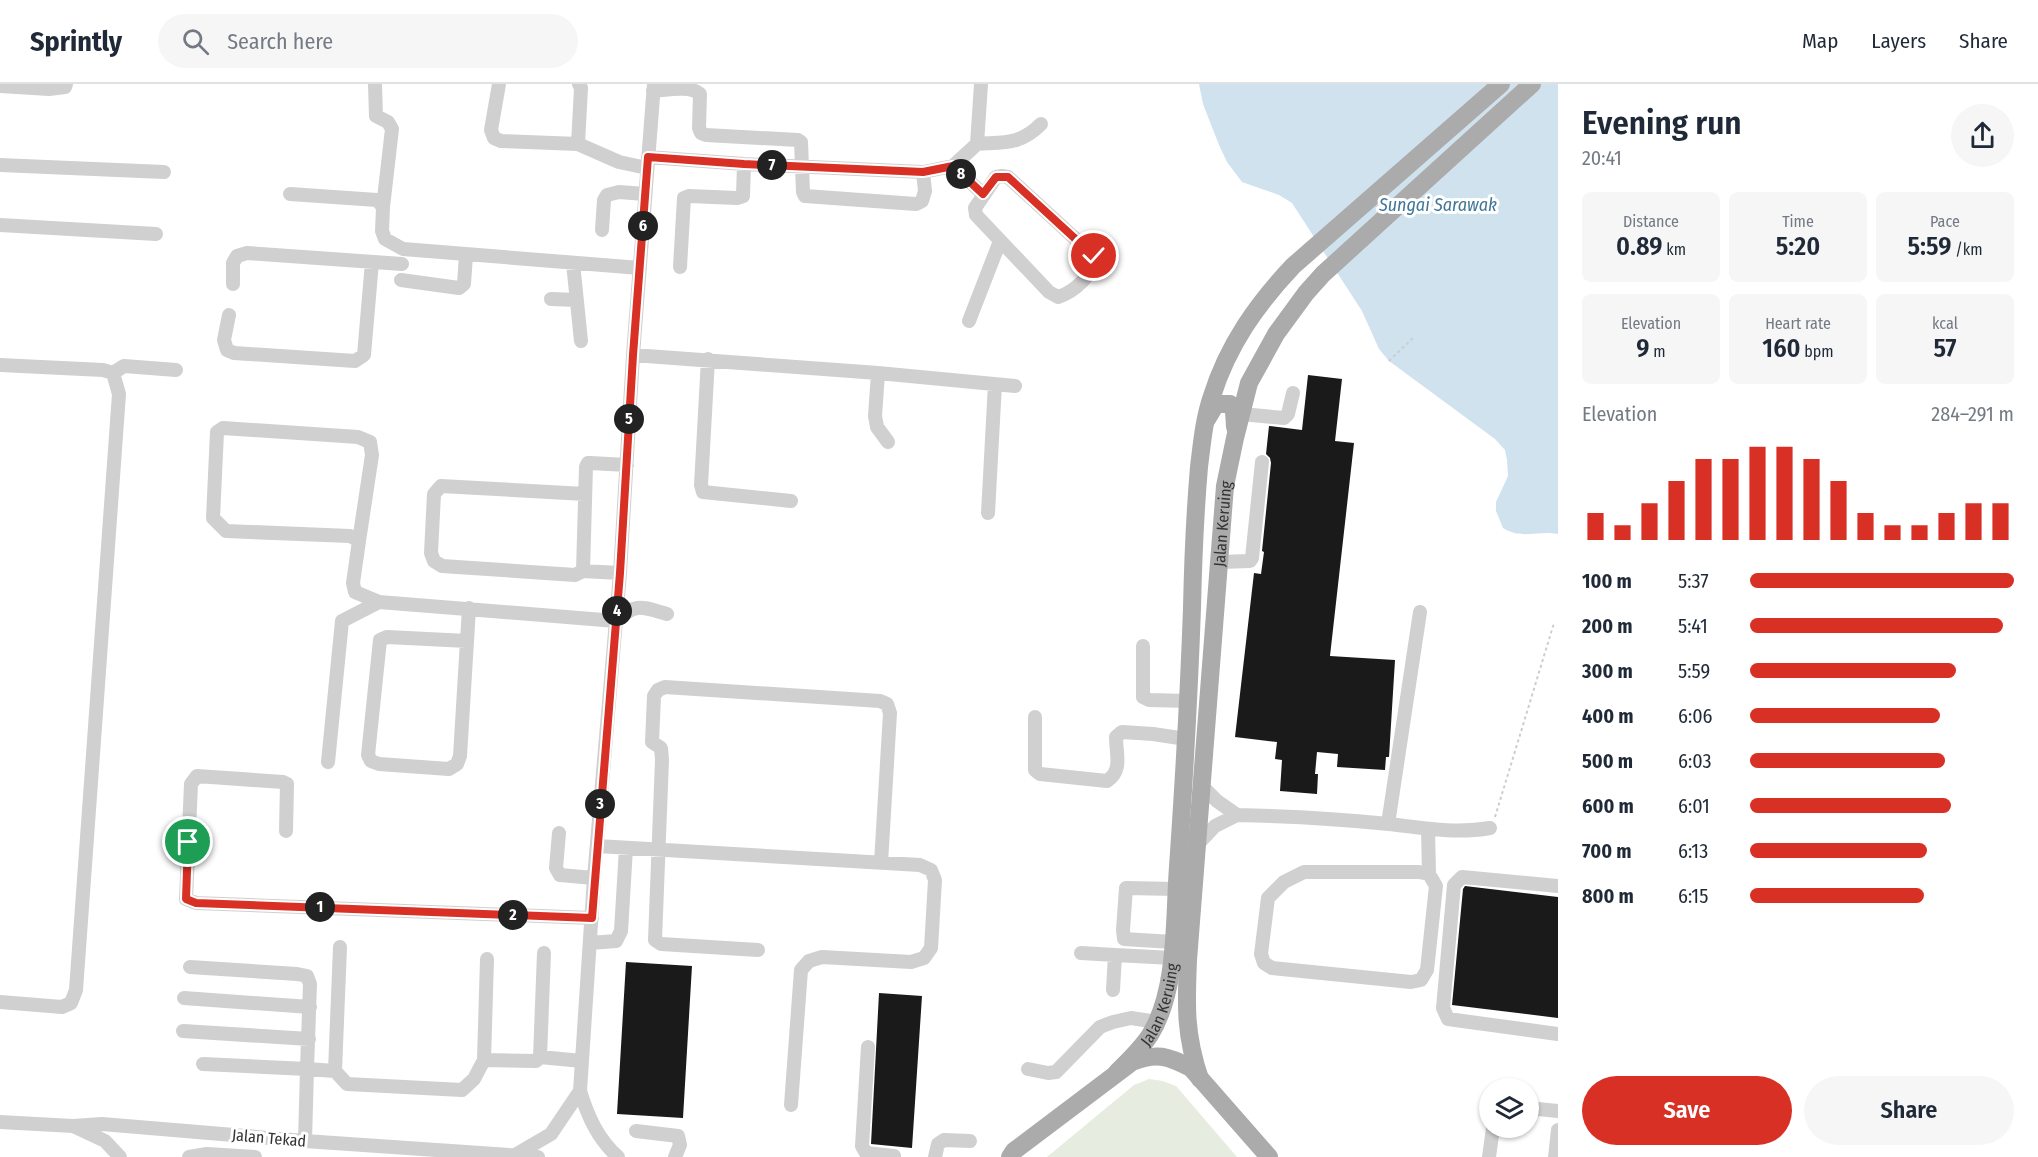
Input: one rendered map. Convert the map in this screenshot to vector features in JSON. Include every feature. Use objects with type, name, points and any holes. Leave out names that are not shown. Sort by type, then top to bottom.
[{"type":"main road","name":"Jalan Keruing","points":[[1117,1072],[1149,1036],[1168,993],[1189,701],[1197,490],[1205,423],[1211,396],[1246,323],[1268,292],[1293,266],[1501,84]]},
{"type":"main road","name":"Jalan Keruing","points":[[1200,1079],[1190,1047],[1186,994],[1201,785],[1225,486],[1250,383],[1276,334],[1323,274],[1532,84]]},
{"type":"main road","points":[[1205,423],[1216,404],[1230,404],[1234,411],[1235,438]]},
{"type":"main road","points":[[1010,1155],[1132,1062],[1146,1056],[1159,1056],[1176,1060],[1191,1068],[1269,1157]]},
{"type":"street","points":[[0,86],[49,89],[65,87],[66,84]]},
{"type":"street","points":[[375,84],[376,116],[388,122],[392,129],[383,207],[382,231],[385,239],[403,249],[640,268]]},
{"type":"street","points":[[499,84],[491,130],[494,138],[501,141],[578,144],[619,162],[744,164],[923,172],[953,166],[977,144],[1023,139],[1041,124]]},
{"type":"street","points":[[977,144],[981,84]]},
{"type":"street","points":[[578,144],[582,85]]},
{"type":"street","points":[[618,1157],[600,1137],[588,1116],[580,1091],[594,878],[620,573],[653,87],[699,92],[699,128],[701,133],[706,135],[798,140],[802,147],[805,196],[916,204],[922,201],[924,196],[923,172]]},
{"type":"street","points":[[680,267],[684,198],[689,196],[737,198],[742,196],[744,164]]},
{"type":"street","points":[[0,165],[165,172]]},
{"type":"street","points":[[953,166],[983,194]]},
{"type":"street","points":[[996,177],[1008,177],[1094,256],[1095,264],[1092,271],[1068,294],[1058,297],[1049,292],[1000,241],[976,215],[975,208],[996,177]]},
{"type":"street","points":[[602,230],[604,200],[607,195],[619,192],[645,194]]},
{"type":"street","points":[[290,194],[377,200],[383,207]]},
{"type":"street","points":[[0,225],[156,234]]},
{"type":"street","points":[[969,321],[1000,241]]},
{"type":"street","points":[[403,249],[400,286],[459,288],[464,284],[466,255]]},
{"type":"street","points":[[233,284],[233,263],[237,256],[247,252],[402,264]]},
{"type":"street","points":[[228,315],[224,340],[227,350],[234,353],[355,361],[364,355],[372,262]]},
{"type":"street","points":[[573,263],[581,341]]},
{"type":"street","points":[[551,299],[576,300]]},
{"type":"street","points":[[633,355],[708,359],[1015,386]]},
{"type":"street","points":[[708,359],[701,485],[704,492],[791,501]]},
{"type":"street","points":[[0,365],[103,370],[113,373],[124,366],[176,370]]},
{"type":"street","points":[[0,1002],[62,1007],[71,1003],[76,990],[119,394],[113,373]]},
{"type":"street","points":[[878,373],[875,416],[877,426],[888,442]]},
{"type":"street","points":[[988,513],[995,384]]},
{"type":"street","points":[[1241,414],[1284,418],[1288,414],[1293,393]]},
{"type":"street","points":[[359,541],[350,537],[226,531],[219,526],[213,518],[217,432],[223,428],[358,437],[370,442],[372,455],[353,583],[355,592],[379,602],[616,621],[628,610],[644,607],[667,614]]},
{"type":"street","points":[[1219,562],[1246,562],[1252,558],[1262,462]]},
{"type":"street","points":[[583,571],[588,463],[627,465]]},
{"type":"street","points":[[585,494],[441,486],[434,494],[431,553],[434,561],[442,566],[575,574],[583,571],[620,573]]},
{"type":"street","points":[[328,762],[342,621],[379,602]]},
{"type":"street","points":[[467,641],[387,638],[380,640],[368,755],[371,761],[379,764],[449,769],[457,764],[460,756],[467,641],[469,608]]},
{"type":"street","points":[[1388,824],[1420,612]]},
{"type":"street","points":[[1143,646],[1143,697],[1149,700],[1189,701]]},
{"type":"street","points":[[758,950],[657,943],[655,940],[662,760],[661,748],[652,742],[654,696],[658,690],[665,687],[880,701],[887,704],[890,714],[881,862]]},
{"type":"street","points":[[1035,717],[1035,770],[1040,774],[1107,781],[1115,775],[1118,768],[1116,737],[1122,732],[1186,739]]},
{"type":"street","points":[[286,831],[287,784],[197,776],[191,784],[186,899],[196,903],[592,918]]},
{"type":"street","points":[[1201,785],[1217,801],[1238,815]]},
{"type":"street","points":[[1197,844],[1215,826],[1238,815],[1388,824],[1428,830],[1471,831],[1490,828]]},
{"type":"street","points":[[1428,830],[1429,873],[1436,886],[1427,970],[1421,980],[1411,982],[1272,968],[1264,963],[1261,954],[1268,898],[1284,882],[1304,872],[1429,873]]},
{"type":"street","points":[[559,833],[556,868],[560,875],[594,878]]},
{"type":"street","points":[[597,846],[881,862],[920,865],[931,870],[935,880],[931,948],[924,958],[911,962],[822,957],[809,960],[801,970],[790,1105]]},
{"type":"street","points":[[590,943],[616,941],[621,931],[626,848]]},
{"type":"street","points":[[1558,886],[1462,876],[1454,885],[1443,1008],[1448,1019],[1558,1034]]},
{"type":"street","points":[[1172,950],[1124,939],[1123,930],[1126,888],[1176,889]]},
{"type":"street","points":[[335,1071],[340,947]]},
{"type":"street","points":[[1082,952],[1115,955],[1172,950]]},
{"type":"street","points":[[484,1060],[536,1061],[540,1057],[544,953]]},
{"type":"street","points":[[1113,990],[1115,955]]},
{"type":"street","points":[[203,1064],[335,1071],[347,1084],[462,1090],[474,1079],[484,1060],[487,959]]},
{"type":"street","points":[[190,967],[307,976],[310,984],[310,1007],[305,1141]]},
{"type":"street","points":[[184,998],[310,1007]]},
{"type":"street","points":[[1028,1069],[1048,1073],[1056,1072],[1100,1027],[1113,1022],[1131,1018],[1157,1022]]},
{"type":"street","points":[[183,1031],[309,1039]]},
{"type":"street","points":[[868,1047],[862,1146],[866,1153],[888,1156]]},
{"type":"street","points":[[540,1057],[582,1061]]},
{"type":"street","points":[[515,1155],[551,1134],[580,1091]]},
{"type":"street","points":[[1539,1109],[1558,1111]]},
{"type":"street","name":"Jalan Tekad","points":[[0,1122],[73,1126],[102,1124],[538,1157]]},
{"type":"street","points":[[73,1126],[105,1141],[120,1157]]},
{"type":"street","points":[[1555,1157],[1558,1130]]},
{"type":"street","points":[[636,1131],[678,1136],[680,1145],[675,1157]]},
{"type":"street","points":[[1489,1157],[1492,1138]]},
{"type":"street","points":[[935,1157],[938,1143],[944,1140],[970,1141]]},
{"type":"street","name":"Jalan Tekad","points":[[189,1157],[207,1154],[255,1157]]},
{"type":"path","points":[[1389,361],[1414,337]]},
{"type":"path","points":[[1490,828],[1498,809],[1554,623]]},
{"type":"shaded area","points":[[1149,1079],[1176,1086],[1237,1157],[1047,1157],[1134,1085]]},
{"type":"water","name":"Sungai Sarawak","points":[[1199,84],[1558,84],[1558,534],[1523,534],[1510,532],[1503,528],[1496,511],[1496,502],[1508,476],[1505,450],[1495,439],[1389,361],[1379,349],[1362,311],[1292,203],[1279,195],[1242,182],[1227,162],[1203,104]]},
{"type":"building","points":[[1308,375],[1342,379],[1335,441],[1354,443],[1330,656],[1395,660],[1389,757],[1386,757],[1385,770],[1337,767],[1338,754],[1317,752],[1315,774],[1318,774],[1317,794],[1280,791],[1282,760],[1275,759],[1277,742],[1235,737],[1254,573],[1261,574],[1264,552],[1262,551],[1271,463],[1266,454],[1269,426],[1302,430]]},
{"type":"building","points":[[1465,886],[1558,897],[1558,1018],[1452,1005]]},
{"type":"building","points":[[626,962],[692,966],[683,1118],[617,1114]]},
{"type":"building","points":[[879,993],[922,996],[912,1148],[871,1144]]},
{"type":"route","points":[[188,842],[186,899],[189,902],[592,918],[620,573],[648,157],[923,172],[953,166],[983,194],[996,177],[1008,177],[1094,256]]}]
